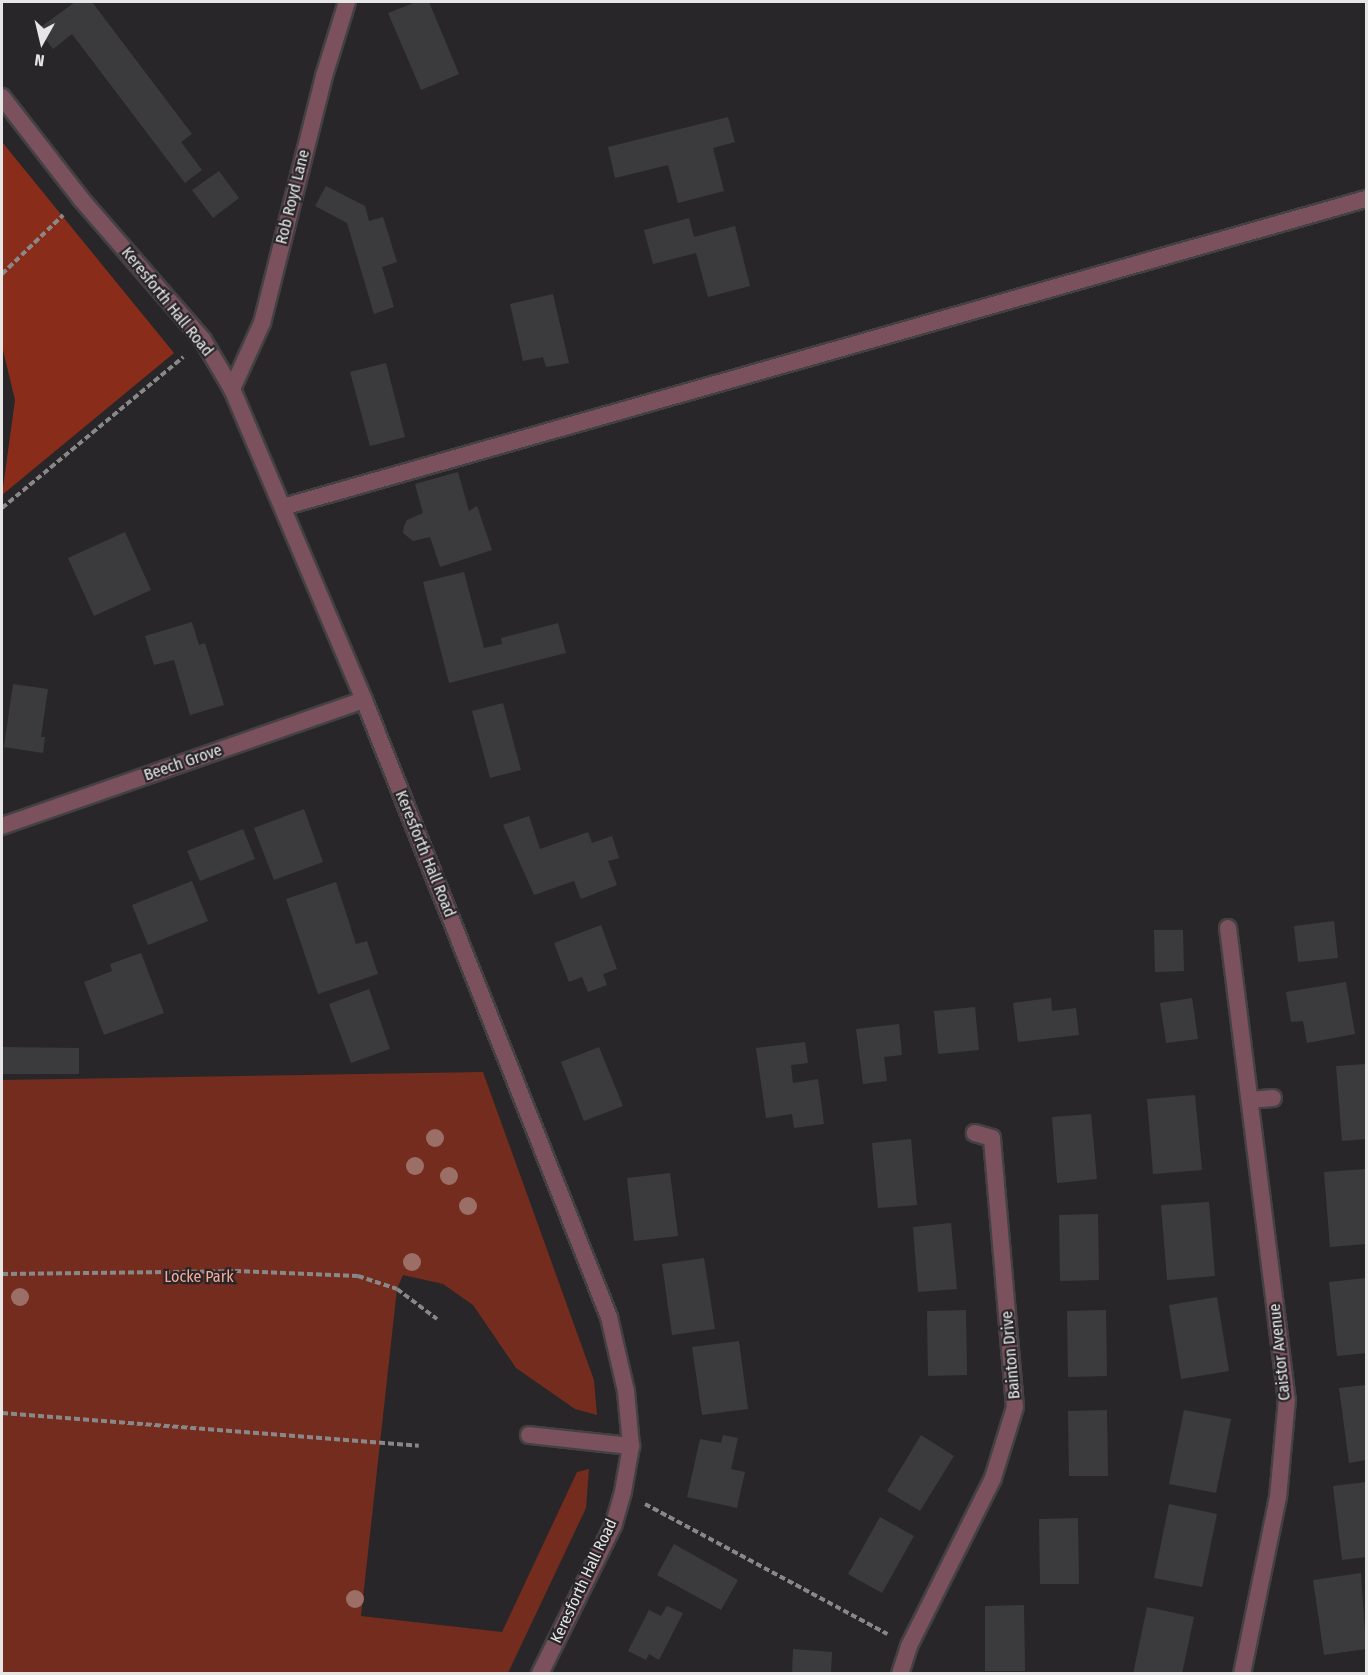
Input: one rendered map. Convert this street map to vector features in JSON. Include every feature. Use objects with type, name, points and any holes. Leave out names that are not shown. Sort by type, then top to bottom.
[{"type":"street","name":"Rob Royd Lane","points":[[232,389],[262,323],[324,76],[347,2]]},
{"type":"street","name":"Keresforth Hall Road","points":[[2,97],[81,199],[203,340],[232,389],[364,699],[609,1317],[626,1391],[631,1446],[623,1492],[613,1526],[540,1674]]},
{"type":"street","points":[[283,507],[1366,199]]},
{"type":"street","name":"Beech Grove","points":[[2,826],[364,699]]},
{"type":"street","name":"Caistor Avenue","points":[[1228,928],[1287,1399],[1278,1497],[1242,1674]]},
{"type":"street","points":[[1250,1100],[1273,1098]]},
{"type":"street","name":"Bainton Drive","points":[[900,1674],[909,1646],[993,1478],[1016,1407],[992,1138],[975,1133]]},
{"type":"street","points":[[529,1435],[631,1446]]},
{"type":"path","points":[[2,274],[81,199]]},
{"type":"path","points":[[2,508],[203,340]]},
{"type":"path","points":[[2,1274],[235,1271],[358,1276],[397,1289],[437,1319]]},
{"type":"path","points":[[2,1413],[419,1446]]},
{"type":"path","points":[[623,1492],[909,1646]]},
{"type":"green space","name":"Locke Park","points":[[483,1072],[594,1380],[597,1415],[575,1409],[516,1368],[473,1305],[443,1284],[403,1275],[397,1289],[361,1616],[502,1632],[577,1472],[589,1469],[586,1508],[508,1673],[2,1673],[2,1080]]},
{"type":"shaded area","points":[[2,142],[174,353],[2,495],[15,400],[2,346]]},
{"type":"building","points":[[75,2],[92,2],[192,134],[181,142],[202,170],[185,183],[72,34],[53,49],[38,29]]},
{"type":"building","points":[[416,2],[429,2],[459,74],[421,90],[388,13]]},
{"type":"building","points":[[728,117],[735,142],[713,148],[724,191],[678,203],[668,165],[615,178],[608,147]]},
{"type":"building","points":[[219,171],[239,198],[213,218],[192,190]]},
{"type":"building","points":[[326,186],[365,206],[369,221],[383,217],[397,262],[382,267],[394,307],[374,314],[347,223],[315,206]]},
{"type":"building","points":[[689,218],[694,237],[735,226],[750,286],[708,297],[696,253],[653,264],[644,230]]},
{"type":"building","points":[[553,294],[569,363],[546,367],[543,357],[523,361],[510,304]]},
{"type":"building","points":[[386,363],[405,437],[370,446],[350,372]]},
{"type":"building","points":[[458,472],[469,511],[477,506],[492,550],[440,567],[430,537],[413,541],[403,533],[404,526],[407,520],[423,513],[415,484]]},
{"type":"building","points":[[125,532],[151,590],[94,616],[68,558]]},
{"type":"building","points":[[464,572],[484,648],[502,644],[501,638],[558,623],[566,653],[449,683],[423,582]]},
{"type":"building","points":[[192,622],[199,645],[205,643],[224,705],[190,715],[174,660],[154,665],[145,636]]},
{"type":"building","points":[[13,684],[48,689],[41,737],[45,737],[43,753],[4,747]]},
{"type":"building","points":[[503,703],[521,770],[490,778],[472,711]]},
{"type":"building","points":[[304,809],[323,862],[274,880],[254,828]]},
{"type":"building","points":[[529,816],[540,849],[588,832],[592,843],[612,836],[619,858],[608,861],[617,885],[581,899],[574,881],[534,895],[503,825]]},
{"type":"building","points":[[243,829],[255,859],[200,881],[187,851]]},
{"type":"building","points":[[192,881],[208,921],[148,945],[132,905]]},
{"type":"building","points":[[336,882],[356,944],[367,941],[378,974],[318,994],[286,899]]},
{"type":"building","points":[[1334,921],[1338,958],[1298,962],[1294,926]]},
{"type":"building","points":[[601,925],[617,969],[603,974],[607,985],[588,992],[582,977],[569,982],[554,943]]},
{"type":"building","points":[[1154,930],[1183,930],[1184,971],[1155,972]]},
{"type":"building","points":[[141,953],[164,1013],[104,1035],[84,982],[112,971],[110,964]]},
{"type":"building","points":[[1346,982],[1355,1034],[1307,1043],[1303,1021],[1291,1022],[1286,992]]},
{"type":"building","points":[[369,989],[390,1049],[351,1063],[329,1004]]},
{"type":"building","points":[[1051,998],[1052,1011],[1076,1008],[1079,1035],[1018,1042],[1013,1003]]},
{"type":"building","points":[[1192,998],[1198,1039],[1166,1043],[1160,1003]]},
{"type":"building","points":[[975,1007],[979,1050],[938,1054],[934,1011]]},
{"type":"building","points":[[899,1024],[902,1055],[884,1057],[887,1081],[863,1084],[856,1029]]},
{"type":"building","points":[[805,1042],[808,1063],[791,1065],[793,1083],[818,1079],[824,1124],[794,1128],[792,1114],[766,1118],[756,1048]]},
{"type":"building","points":[[2,1047],[79,1048],[79,1074],[2,1074]]},
{"type":"building","points":[[599,1047],[623,1106],[584,1121],[561,1062]]},
{"type":"building","points":[[1366,1064],[1366,1139],[1342,1141],[1336,1066]]},
{"type":"building","points":[[1195,1095],[1202,1170],[1153,1174],[1147,1099]]},
{"type":"building","points":[[1091,1114],[1097,1179],[1057,1183],[1052,1117]]},
{"type":"building","points":[[911,1139],[917,1205],[878,1208],[872,1143]]},
{"type":"building","points":[[1366,1169],[1366,1244],[1330,1247],[1324,1172]]},
{"type":"building","points":[[670,1173],[678,1236],[634,1241],[627,1178]]},
{"type":"building","points":[[1209,1202],[1215,1276],[1167,1280],[1161,1205]]},
{"type":"building","points":[[1098,1214],[1099,1280],[1060,1281],[1059,1215]]},
{"type":"building","points":[[951,1223],[957,1289],[918,1292],[913,1227]]},
{"type":"building","points":[[704,1258],[715,1329],[672,1335],[662,1264]]},
{"type":"building","points":[[1366,1278],[1366,1353],[1337,1356],[1329,1282]]},
{"type":"building","points":[[1217,1297],[1229,1371],[1181,1379],[1169,1305]]},
{"type":"building","points":[[966,1310],[967,1375],[928,1376],[927,1311]]},
{"type":"building","points":[[1106,1310],[1107,1376],[1068,1377],[1067,1311]]},
{"type":"building","points":[[739,1341],[748,1409],[702,1415],[692,1347]]},
{"type":"building","points":[[1366,1385],[1366,1460],[1349,1463],[1339,1388]]},
{"type":"building","points":[[1107,1410],[1108,1476],[1069,1476],[1068,1411]]},
{"type":"building","points":[[1184,1410],[1231,1419],[1216,1493],[1169,1484]]},
{"type":"building","points":[[723,1435],[738,1438],[731,1469],[745,1472],[737,1508],[687,1497],[700,1439],[721,1443]]},
{"type":"building","points":[[921,1435],[954,1456],[920,1511],[887,1491]]},
{"type":"building","points":[[1366,1482],[1366,1557],[1342,1560],[1333,1486]]},
{"type":"building","points":[[1169,1504],[1217,1514],[1202,1587],[1154,1578]]},
{"type":"building","points":[[880,1517],[914,1536],[882,1593],[848,1574]]},
{"type":"building","points":[[1078,1518],[1079,1584],[1040,1584],[1039,1519]]},
{"type":"building","points":[[674,1544],[738,1580],[721,1610],[657,1575]]},
{"type":"building","points":[[1361,1573],[1366,1649],[1324,1655],[1313,1580]]},
{"type":"building","points":[[1024,1605],[1025,1671],[985,1671],[985,1606]]},
{"type":"building","points":[[667,1606],[683,1613],[659,1660],[649,1654],[646,1660],[628,1651],[649,1610],[661,1616]]},
{"type":"building","points":[[1147,1607],[1194,1617],[1182,1674],[1133,1674]]},
{"type":"building","points":[[793,1649],[832,1652],[831,1674],[792,1674]]}]
